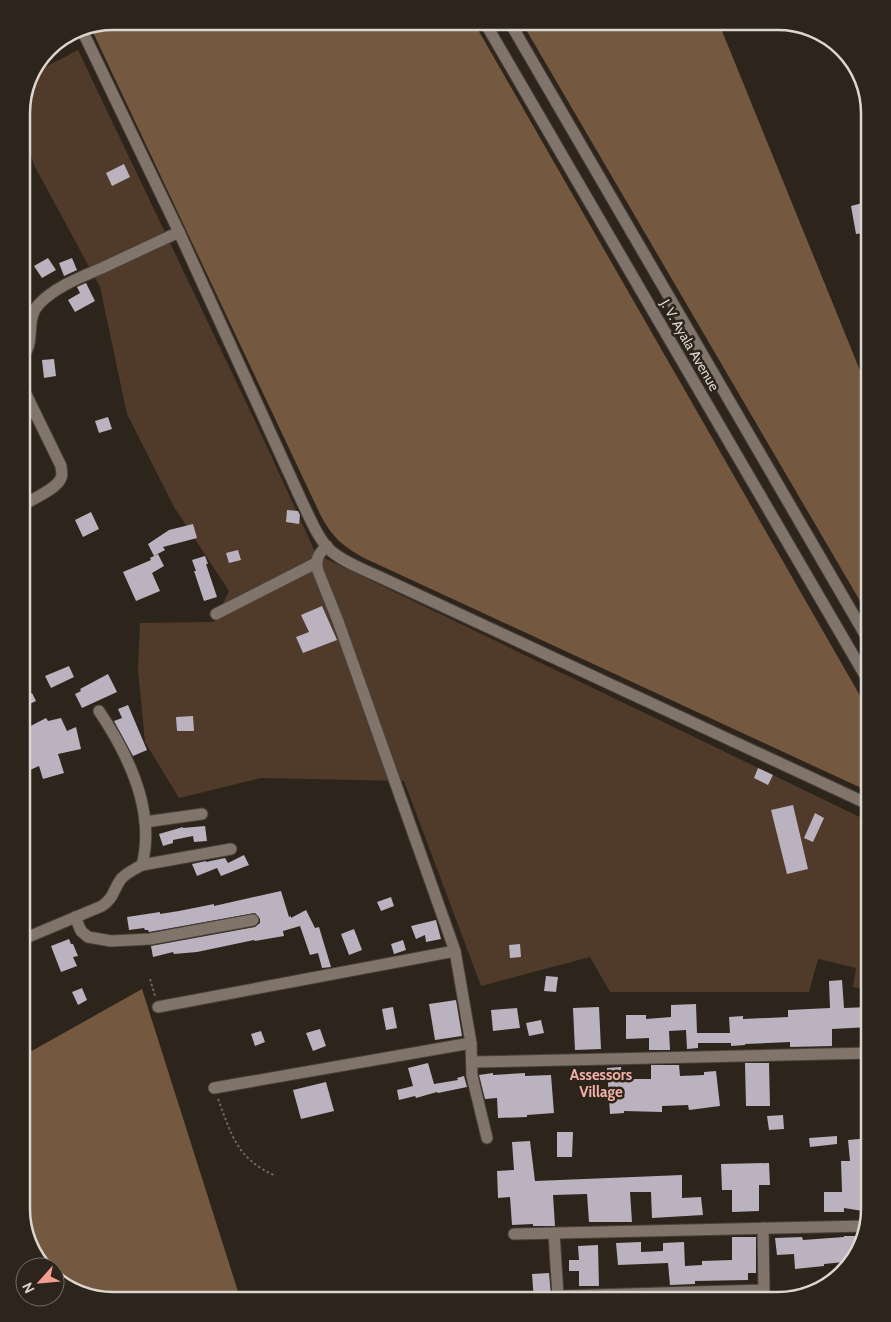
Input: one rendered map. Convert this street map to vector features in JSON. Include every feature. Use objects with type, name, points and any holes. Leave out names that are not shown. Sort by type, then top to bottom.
[{"type":"street","name":"J. V. Ayala Avenue","points":[[489,30],[861,669]]},
{"type":"street","name":"J. V. Ayala Avenue","points":[[514,30],[861,628]]},
{"type":"street","points":[[84,35],[179,232],[303,504],[326,546],[338,556],[358,567],[861,801]]},
{"type":"street","points":[[577,181],[596,171]]},
{"type":"street","points":[[30,334],[32,315],[38,305],[49,295],[86,275],[179,232]]},
{"type":"street","points":[[30,402],[61,466],[62,475],[60,481],[54,487],[30,501]]},
{"type":"street","points":[[766,506],[784,496]]},
{"type":"street","points":[[326,546],[320,552],[316,563],[455,951],[471,1043],[472,1076],[487,1138]]},
{"type":"street","points":[[216,614],[316,563]]},
{"type":"street","points":[[99,711],[128,761],[138,792],[144,822],[145,853],[142,865]]},
{"type":"street","points":[[144,822],[202,814]]},
{"type":"street","points":[[30,936],[109,902],[116,887],[125,875],[142,865],[231,849]]},
{"type":"street","points":[[75,917],[81,931],[88,937],[111,940],[150,939],[253,920]]},
{"type":"street","points":[[158,1007],[455,951]]},
{"type":"street","points":[[214,1088],[471,1043]]},
{"type":"street","points":[[472,1062],[861,1053]]},
{"type":"street","points":[[514,1234],[859,1226]]},
{"type":"street","points":[[695,1292],[764,1290],[763,1228]]},
{"type":"street","points":[[554,1234],[558,1292]]},
{"type":"path","points":[[150,980],[158,1007]]},
{"type":"path","points":[[214,1088],[235,1141],[243,1154],[253,1164],[276,1176]]},
{"type":"shaded area","points":[[113,30],[478,30],[861,697],[861,788],[364,558],[338,540],[320,514],[93,33]]},
{"type":"shaded area","points":[[526,30],[722,30],[861,373],[861,603]]},
{"type":"shaded area","points":[[78,50],[263,438],[316,554],[861,818],[861,988],[853,987],[856,968],[818,959],[809,992],[610,992],[590,957],[481,986],[404,781],[261,778],[179,798],[145,742],[138,670],[140,623],[214,622],[229,591],[174,507],[127,414],[100,287],[34,165],[30,152],[30,108],[36,81],[43,68]]},
{"type":"shaded area","points":[[142,989],[238,1292],[108,1292],[86,1288],[65,1276],[65,1257],[46,1257],[41,1250],[33,1230],[30,1209],[30,1052]]},
{"type":"building","points":[[124,164],[130,177],[112,186],[106,173]]},
{"type":"building","points":[[861,203],[861,233],[856,234],[851,206]]},
{"type":"building","points":[[48,258],[56,270],[42,278],[34,266]]},
{"type":"building","points":[[72,258],[77,270],[64,276],[59,263]]},
{"type":"building","points":[[86,283],[95,301],[75,312],[68,300],[80,293],[77,287]]},
{"type":"building","points":[[54,359],[56,376],[44,378],[42,360]]},
{"type":"building","points":[[108,417],[112,429],[99,433],[95,421]]},
{"type":"building","points":[[287,510],[298,511],[300,515],[299,524],[286,522]]},
{"type":"building","points":[[91,512],[99,529],[83,537],[75,520]]},
{"type":"building","points":[[193,524],[197,538],[163,547],[165,550],[154,556],[148,544],[169,530]]},
{"type":"building","points":[[238,550],[241,560],[229,563],[226,553]]},
{"type":"building","points":[[158,554],[164,566],[152,573],[160,591],[136,601],[123,572],[151,560],[150,558]]},
{"type":"building","points":[[205,556],[217,597],[204,601],[192,560]]},
{"type":"building","points":[[322,606],[337,640],[303,653],[296,637],[309,632],[301,615]]},
{"type":"building","points":[[69,666],[74,677],[51,688],[45,676]]},
{"type":"building","points":[[108,674],[117,692],[82,708],[75,694],[81,691],[80,689]]},
{"type":"building","points":[[32,693],[36,701],[30,704],[30,694]]},
{"type":"building","points":[[128,705],[147,750],[133,756],[114,721],[122,718],[118,709]]},
{"type":"building","points":[[193,716],[194,731],[177,731],[176,717]]},
{"type":"building","points":[[46,718],[48,721],[61,718],[67,731],[76,727],[81,749],[58,754],[64,773],[43,779],[39,766],[30,770],[30,726]]},
{"type":"building","points":[[758,768],[773,775],[768,785],[754,778]]},
{"type":"building","points":[[793,805],[808,869],[787,874],[771,810]]},
{"type":"building","points":[[815,813],[824,818],[813,842],[804,838]]},
{"type":"building","points":[[205,826],[207,841],[194,842],[193,836],[173,840],[173,843],[163,846],[159,834],[183,827]]},
{"type":"building","points":[[244,855],[249,865],[221,876],[217,868],[197,876],[192,864],[225,858],[228,863]]},
{"type":"building","points":[[281,891],[289,917],[291,916],[291,918],[306,910],[315,928],[319,927],[331,967],[322,968],[318,953],[310,955],[300,926],[283,931],[284,936],[197,952],[174,954],[173,952],[153,957],[151,946],[255,927],[260,923],[260,919],[255,913],[149,932],[144,928],[129,930],[127,917],[160,912],[160,914],[214,904],[214,906]]},
{"type":"building","points":[[391,897],[394,906],[381,911],[377,902]]},
{"type":"building","points":[[436,920],[441,939],[426,942],[425,935],[416,939],[411,926]]},
{"type":"building","points":[[354,929],[362,950],[349,955],[341,934]]},
{"type":"building","points":[[69,939],[78,956],[73,957],[77,966],[61,972],[51,946]]},
{"type":"building","points":[[403,940],[406,950],[394,954],[391,944]]},
{"type":"building","points":[[520,944],[521,957],[510,958],[509,945]]},
{"type":"building","points":[[546,976],[558,977],[556,992],[544,991]]},
{"type":"building","points":[[842,980],[844,1008],[861,1007],[861,1027],[832,1029],[832,1046],[790,1047],[790,1042],[731,1046],[731,1043],[698,1043],[698,1048],[687,1049],[686,1030],[669,1031],[670,1050],[649,1050],[649,1038],[626,1039],[626,1015],[646,1015],[646,1019],[671,1017],[671,1005],[696,1004],[697,1033],[730,1033],[729,1017],[743,1016],[743,1019],[788,1017],[788,1010],[830,1008],[829,981]]},
{"type":"building","points":[[82,988],[87,1000],[78,1005],[72,992]]},
{"type":"building","points":[[456,1000],[462,1036],[435,1040],[429,1004]]},
{"type":"building","points":[[393,1007],[397,1028],[386,1030],[382,1009]]},
{"type":"building","points":[[599,1007],[601,1049],[575,1050],[573,1008]]},
{"type":"building","points":[[517,1008],[520,1028],[493,1031],[491,1010]]},
{"type":"building","points":[[541,1020],[544,1033],[529,1036],[526,1023]]},
{"type":"building","points":[[320,1029],[326,1046],[313,1051],[306,1033]]},
{"type":"building","points":[[261,1031],[265,1042],[255,1046],[251,1034]]},
{"type":"building","points":[[428,1063],[434,1084],[458,1080],[457,1078],[464,1076],[467,1087],[399,1100],[397,1090],[413,1086],[408,1068]]},
{"type":"building","points":[[745,1063],[769,1063],[770,1106],[746,1106]]},
{"type":"building","points":[[651,1065],[679,1065],[680,1076],[704,1075],[704,1072],[716,1071],[720,1106],[689,1110],[688,1105],[662,1106],[662,1112],[624,1111],[624,1113],[610,1114],[607,1068],[621,1067],[622,1079],[651,1079]]},
{"type":"building","points":[[493,1073],[493,1075],[525,1073],[525,1076],[551,1075],[554,1113],[527,1115],[527,1117],[498,1118],[497,1098],[485,1099],[479,1075]]},
{"type":"building","points":[[326,1082],[334,1111],[301,1119],[293,1090]]},
{"type":"building","points":[[783,1115],[784,1129],[769,1130],[767,1116]]},
{"type":"building","points":[[557,1132],[573,1132],[572,1157],[557,1157]]},
{"type":"building","points":[[837,1136],[837,1144],[810,1147],[809,1138]]},
{"type":"building","points":[[861,1139],[861,1211],[844,1208],[844,1212],[824,1212],[824,1192],[842,1192],[841,1161],[850,1161],[848,1140]]},
{"type":"building","points":[[530,1141],[535,1181],[682,1175],[682,1198],[701,1197],[703,1215],[652,1218],[651,1192],[630,1192],[632,1222],[589,1222],[587,1194],[553,1195],[555,1226],[512,1225],[510,1197],[498,1198],[497,1171],[514,1170],[512,1142]]},
{"type":"building","points":[[769,1163],[770,1185],[759,1185],[759,1211],[732,1212],[732,1190],[722,1190],[721,1164]]},
{"type":"building","points":[[856,1236],[841,1262],[795,1269],[794,1254],[777,1255],[775,1238],[802,1237],[803,1240]]},
{"type":"building","points":[[732,1237],[756,1237],[756,1273],[748,1273],[748,1280],[695,1281],[695,1284],[670,1285],[668,1263],[618,1265],[616,1243],[641,1242],[641,1252],[663,1251],[663,1243],[684,1242],[685,1266],[702,1265],[702,1261],[732,1260]]},
{"type":"building","points":[[598,1245],[599,1286],[579,1286],[579,1271],[569,1271],[569,1260],[579,1260],[578,1246]]},
{"type":"building","points":[[549,1273],[551,1292],[533,1292],[532,1274]]},
{"type":"district","name":"Assessors Village","points":[[601,1084]]}]
